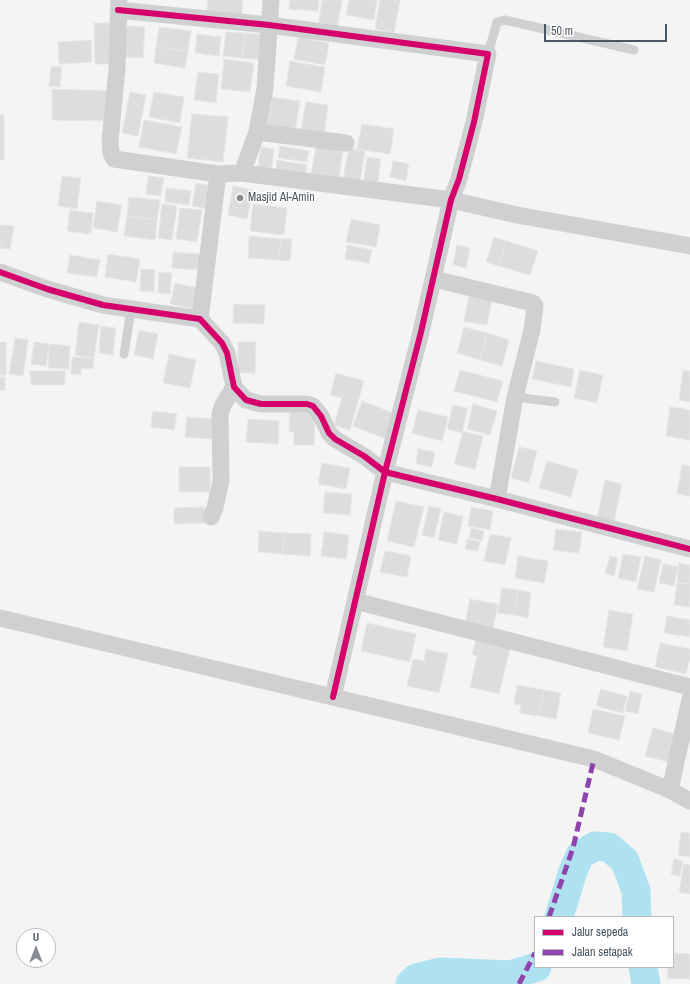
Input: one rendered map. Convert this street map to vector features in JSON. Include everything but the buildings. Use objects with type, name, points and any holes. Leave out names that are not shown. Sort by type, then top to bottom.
[{"type":"street","points":[[242,173],[257,132],[265,88],[271,0]]},
{"type":"street","points":[[333,697],[354,600],[421,332],[451,200],[459,179],[474,122],[488,54],[118,5],[116,69],[110,141],[111,153],[114,160],[218,174],[242,173],[451,200],[517,215],[690,246]]},
{"type":"street","points":[[257,132],[346,143]]},
{"type":"street","points":[[200,319],[218,174]]},
{"type":"street","points":[[0,272],[47,289],[103,305],[200,319],[222,343],[227,353],[234,387],[246,400],[261,404],[307,404],[313,406],[322,416],[329,433],[335,439],[364,456],[385,472],[497,499],[690,550]]},
{"type":"street","points":[[434,278],[533,303],[535,310],[532,330],[515,396],[497,499]]},
{"type":"street","points":[[211,517],[215,508],[221,481],[220,414],[234,387]]},
{"type":"street","points":[[354,600],[690,687]]},
{"type":"street","points":[[0,618],[594,759],[670,790],[690,801]]},
{"type":"street","points":[[670,790],[690,699]]},
{"type":"lane","points":[[488,54],[497,22],[505,20],[634,50]]},
{"type":"lane","points":[[124,354],[131,310]]},
{"type":"lane","points":[[515,396],[555,402]]},
{"type":"waterway","points":[[559,916],[573,871],[580,855],[595,846],[609,847],[625,861],[636,891],[637,916]]},
{"type":"waterway","points":[[410,984],[416,978],[440,972],[510,975],[534,968]]},
{"type":"waterway","points":[[643,968],[646,984]]},
{"type":"marked path","points":[[549,916],[573,848],[594,759]]},
{"type":"marked path","points":[[519,984],[534,955]]},
{"type":"cycle path","points":[[118,10],[269,25],[488,54],[474,122],[459,179],[451,200],[421,332],[385,472],[333,697]]},
{"type":"cycle path","points":[[0,272],[47,289],[103,305],[200,319],[222,343],[227,353],[234,387],[246,400],[261,404],[307,404],[313,406],[321,416],[329,433],[335,439],[364,456],[385,472],[497,499],[690,549]]},
{"type":"place","name":"Masjid Al-Amin","points":[[240,198]]}]
